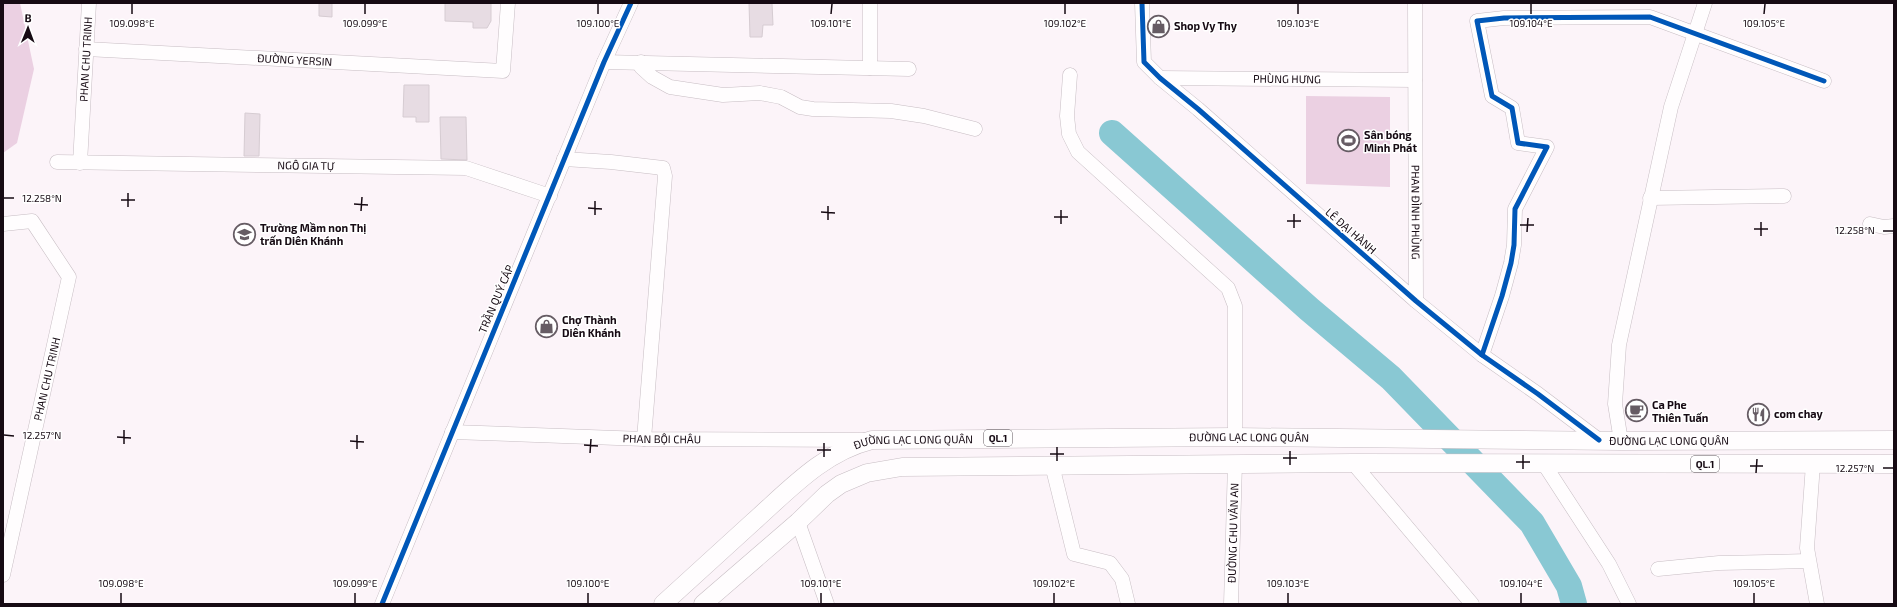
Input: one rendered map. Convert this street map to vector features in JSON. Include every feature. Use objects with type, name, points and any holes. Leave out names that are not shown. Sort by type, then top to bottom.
[{"type":"main road","name":"ĐƯỜNG LẠC LONG QUÂN","points":[[663,604],[805,475],[833,455],[858,444],[872,440],[1235,437],[1621,441],[1894,440]]},
{"type":"main road","name":"ĐƯỜNG LẠC LONG QUÂN","points":[[703,604],[798,522],[827,494],[841,484],[854,477],[880,470],[902,467],[1235,463],[1894,464]]},
{"type":"street","name":"PHAN CHU TRINH","points":[[80,162],[89,3]]},
{"type":"street","name":"ĐƯỜNG YERSIN","points":[[86,48],[503,71],[508,3]]},
{"type":"street","name":"TRẦN QUÝ CÁP","points":[[382,604],[604,62],[631,3]]},
{"type":"street","points":[[870,3],[870,68]]},
{"type":"street","name":"LÊ ĐẠI HÀNH","points":[[1142,3],[1144,62],[1160,78],[1209,119],[1416,301],[1482,355],[1538,394],[1599,440]]},
{"type":"street","name":"PHAN ĐÌNH PHÙNG","points":[[1415,3],[1414,80],[1416,301]]},
{"type":"street","points":[[1621,441],[1615,404],[1619,345],[1671,107],[1705,3]]},
{"type":"street","points":[[1482,355],[1502,296],[1511,263],[1514,245],[1515,209],[1547,147],[1518,143],[1512,108],[1492,96],[1477,21],[1504,18],[1650,17],[1824,80]]},
{"type":"street","points":[[604,62],[910,69]]},
{"type":"street","points":[[641,62],[641,67],[652,77],[670,87],[723,95],[760,93],[781,97],[800,107],[813,109],[891,111],[924,116],[975,129]]},
{"type":"street","points":[[1070,75],[1068,116],[1069,134],[1078,152],[1228,288],[1235,306],[1235,437]]},
{"type":"street","name":"PHÙNG HƯNG","points":[[1160,78],[1414,80]]},
{"type":"street","points":[[564,159],[611,162],[663,168],[664,183],[644,439]]},
{"type":"street","name":"NGÔ GIA TỰ","points":[[57,162],[466,168],[550,196]]},
{"type":"street","points":[[1650,198],[1784,196]]},
{"type":"street","name":"PHAN CHU TRINH","points":[[3,224],[32,221],[69,277],[3,575]]},
{"type":"street","points":[[1870,224],[1884,227],[1894,226]]},
{"type":"street","name":"PHAN BỘI CHÂU","points":[[452,432],[644,439],[872,440]]},
{"type":"street","name":"ĐƯỜNG CHU VĂN AN","points":[[1231,604],[1235,463]]},
{"type":"street","points":[[1352,463],[1472,604]]},
{"type":"street","points":[[1544,464],[1609,564],[1629,604]]},
{"type":"street","points":[[1813,464],[1808,524],[1808,561],[1817,604]]},
{"type":"street","points":[[1052,465],[1074,554],[1110,563],[1122,579],[1128,604]]},
{"type":"street","points":[[798,522],[827,604]]},
{"type":"street","points":[[1658,569],[1719,563],[1808,561]]},
{"type":"shaded area","points":[[3,3],[20,3],[34,69],[17,143],[3,153]]},
{"type":"shaded area","name":"Sân bóng Minh Phát","points":[[1306,96],[1390,97],[1390,187],[1306,184]]},
{"type":"building","points":[[319,3],[332,3],[332,17],[319,16]]},
{"type":"building","points":[[445,3],[491,3],[491,21],[487,28],[473,28],[473,22],[445,21]]},
{"type":"building","points":[[749,3],[772,3],[773,25],[763,25],[762,37],[750,37]]},
{"type":"building","points":[[404,85],[429,85],[429,122],[416,122],[416,117],[403,117]]},
{"type":"building","points":[[245,113],[260,114],[259,156],[244,156]]},
{"type":"building","points":[[440,117],[466,117],[467,160],[441,159]]},
{"type":"waterway","points":[[1112,133],[1309,309],[1391,378],[1532,523],[1569,586],[1574,604]]},
{"type":"cycle path","points":[[382,604],[604,62],[631,3]]},
{"type":"cycle path","points":[[1142,3],[1144,62],[1160,78],[1198,109],[1416,301],[1482,355],[1538,394],[1599,440]]},
{"type":"cycle path","points":[[1482,355],[1502,296],[1511,263],[1514,245],[1515,209],[1547,147],[1518,143],[1512,108],[1492,96],[1477,21],[1504,18],[1650,17],[1824,81]]},
{"type":"place","name":"Shop Vy Thy","points":[[1158,26]]},
{"type":"place","name":"Sân bóng Minh Phát","points":[[1348,141]]},
{"type":"place","name":"Trường Mầm non Thị trấn Diên Khánh","points":[[244,234]]},
{"type":"place","name":"Chợ Thành Diên Khánh","points":[[547,326]]},
{"type":"place","name":"Ca Phe Thiên Tuấn","points":[[1636,411]]},
{"type":"place","name":"com chay","points":[[1759,414]]}]
